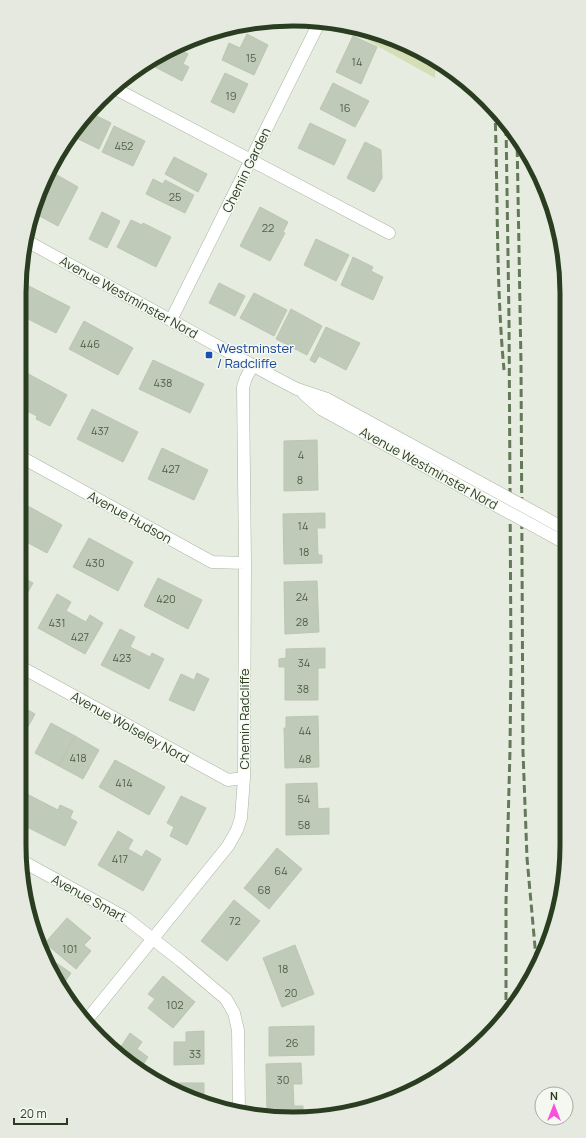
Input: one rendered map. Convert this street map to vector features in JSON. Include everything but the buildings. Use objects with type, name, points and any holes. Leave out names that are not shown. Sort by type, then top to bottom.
[{"type":"street","name":"Chemin Garden","points":[[171,320],[317,27]]},
{"type":"street","points":[[118,91],[389,233]]},
{"type":"street","name":"Avenue Westminster Nord","points":[[31,243],[296,389],[321,409],[478,488],[560,527]]},
{"type":"street","name":"Chemin Radcliffe","points":[[89,1018],[228,846],[237,830],[241,818],[244,778],[245,563],[243,388],[246,378],[253,365]]},
{"type":"street","name":"Avenue Hudson","points":[[26,460],[212,562],[245,563]]},
{"type":"street","name":"Avenue Westminster Nord","points":[[478,488],[560,541]]},
{"type":"street","name":"Avenue Wolseley Nord","points":[[26,670],[228,780],[244,778]]},
{"type":"street","name":"Avenue Smart","points":[[27,864],[126,918],[182,961],[226,999],[234,1013],[238,1030],[239,1107]]},
{"type":"green space","points":[[355,33],[395,46],[426,62],[436,68],[435,78]]},
{"type":"railway","points":[[495,118],[498,273],[504,370]]},
{"type":"railway","points":[[506,132],[511,661],[506,902],[506,1006]]},
{"type":"railway","points":[[517,149],[521,364],[523,752],[527,858],[536,955]]},
{"type":"place","name":"Westminster / Radcliffe","points":[[209,355]]}]
